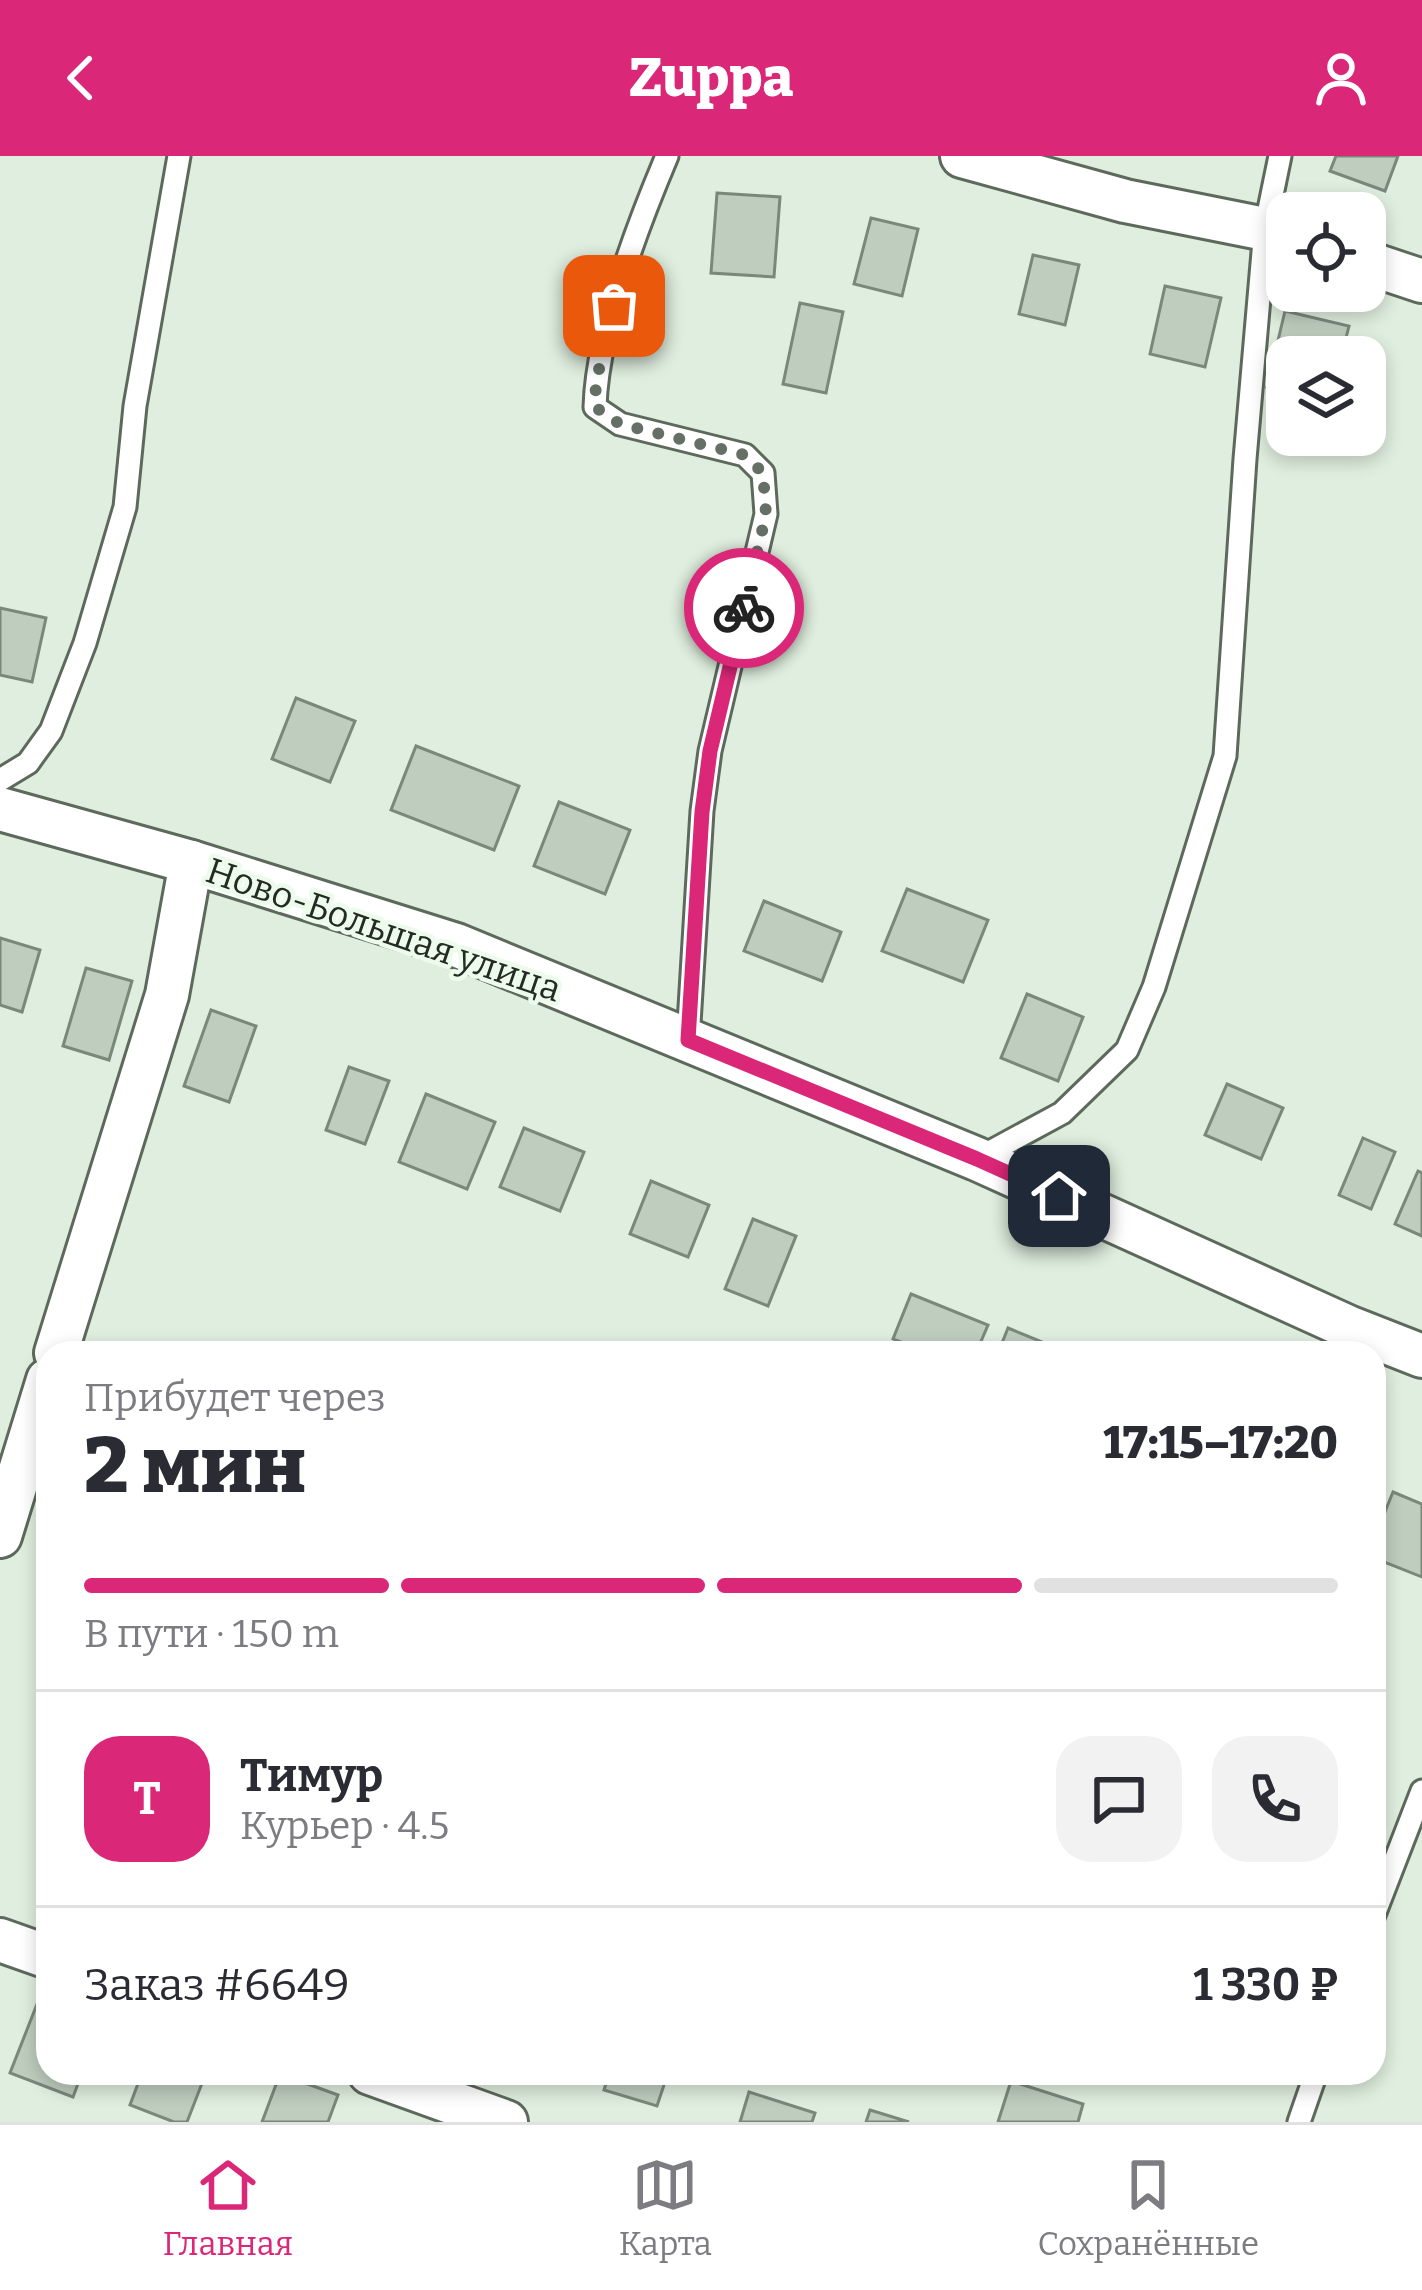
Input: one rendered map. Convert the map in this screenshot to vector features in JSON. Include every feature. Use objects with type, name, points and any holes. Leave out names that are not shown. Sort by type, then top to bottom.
[{"type":"street","points":[[962,156],[1125,201],[1266,231]]},
{"type":"street","points":[[1386,269],[1422,281]]},
{"type":"street","name":"Ново-Большая улица","points":[[0,809],[190,862],[456,946],[977,1159],[1384,1341]]},
{"type":"street","points":[[60,1341],[167,995],[190,862]]},
{"type":"street","name":"Ново-Большая улица","points":[[1386,1342],[1422,1356]]},
{"type":"street","points":[[0,1536],[36,1419]]},
{"type":"street","points":[[0,1940],[36,1953]]},
{"type":"street","points":[[403,2085],[506,2122]]},
{"type":"lane","points":[[0,780],[28,763],[51,731],[85,644],[125,507],[135,406],[178,156]]},
{"type":"lane","points":[[668,156],[621,282],[596,382],[595,407],[620,424],[745,455],[763,473],[766,514],[707,771],[688,1040]]},
{"type":"lane","points":[[1278,192],[1280,156]]},
{"type":"lane","points":[[977,1159],[1062,1113],[1127,1050],[1154,987],[1225,756],[1245,459],[1266,306]]},
{"type":"lane","points":[[1386,1884],[1422,1791]]},
{"type":"lane","points":[[1299,2122],[1312,2085]]},
{"type":"building","points":[[1336,156],[1398,156],[1385,191],[1330,171]]},
{"type":"building","points":[[717,193],[780,197],[774,277],[711,273]]},
{"type":"building","points":[[871,218],[918,229],[902,296],[854,284]]},
{"type":"building","points":[[1033,255],[1079,265],[1065,325],[1019,314]]},
{"type":"building","points":[[1165,286],[1221,298],[1205,367],[1150,354]]},
{"type":"building","points":[[800,303],[843,312],[826,393],[783,384]]},
{"type":"building","points":[[1285,312],[1349,326],[1346,336],[1279,336]]},
{"type":"building","points":[[0,608],[46,618],[32,682],[0,675]]},
{"type":"building","points":[[296,698],[355,721],[330,782],[272,759]]},
{"type":"building","points":[[416,746],[519,786],[494,850],[391,810]]},
{"type":"building","points":[[559,802],[630,830],[605,894],[534,866]]},
{"type":"building","points":[[907,889],[988,920],[963,982],[882,951]]},
{"type":"building","points":[[764,901],[841,932],[822,981],[744,951]]},
{"type":"building","points":[[0,938],[40,950],[22,1012],[0,1005]]},
{"type":"building","points":[[86,968],[132,981],[109,1060],[63,1046]]},
{"type":"building","points":[[1027,994],[1083,1017],[1058,1081],[1001,1058]]},
{"type":"building","points":[[211,1010],[256,1026],[229,1102],[184,1086]]},
{"type":"building","points":[[349,1067],[389,1081],[365,1144],[326,1130]]},
{"type":"building","points":[[1227,1084],[1283,1108],[1261,1159],[1205,1135]]},
{"type":"building","points":[[426,1094],[495,1122],[467,1189],[399,1162]]},
{"type":"building","points":[[524,1128],[584,1152],[560,1211],[500,1187]]},
{"type":"building","points":[[1363,1138],[1395,1152],[1371,1209],[1339,1195]]},
{"type":"building","points":[[1418,1171],[1422,1173],[1422,1236],[1395,1224]]},
{"type":"building","points":[[651,1181],[709,1205],[688,1257],[630,1234]]},
{"type":"building","points":[[753,1219],[796,1236],[768,1306],[725,1289]]},
{"type":"building","points":[[911,1294],[988,1325],[981,1341],[893,1339]]},
{"type":"building","points":[[1008,1328],[1040,1341],[1003,1341]]},
{"type":"building","points":[[1393,1492],[1422,1504],[1422,1577],[1386,1563],[1386,1509]]},
{"type":"building","points":[[36,2007],[36,2083],[10,2073]]},
{"type":"building","points":[[42,2085],[78,2085],[73,2097]]},
{"type":"building","points":[[138,2085],[201,2085],[187,2122],[174,2122],[130,2105]]},
{"type":"building","points":[[276,2085],[310,2085],[338,2095],[328,2122],[262,2122]]},
{"type":"building","points":[[605,2085],[664,2085],[657,2106],[604,2090]]},
{"type":"building","points":[[1010,2085],[1083,2104],[1078,2122],[998,2122]]},
{"type":"building","points":[[749,2092],[815,2113],[812,2122],[740,2122]]},
{"type":"building","points":[[870,2110],[909,2122],[866,2122]]},
{"type":"way so far","points":[[614,306],[596,382],[595,407],[620,424],[745,455],[763,473],[766,514],[744,608]]},
{"type":"route","points":[[744,608],[710,751],[702,812],[688,1040],[1059,1196]]}]
